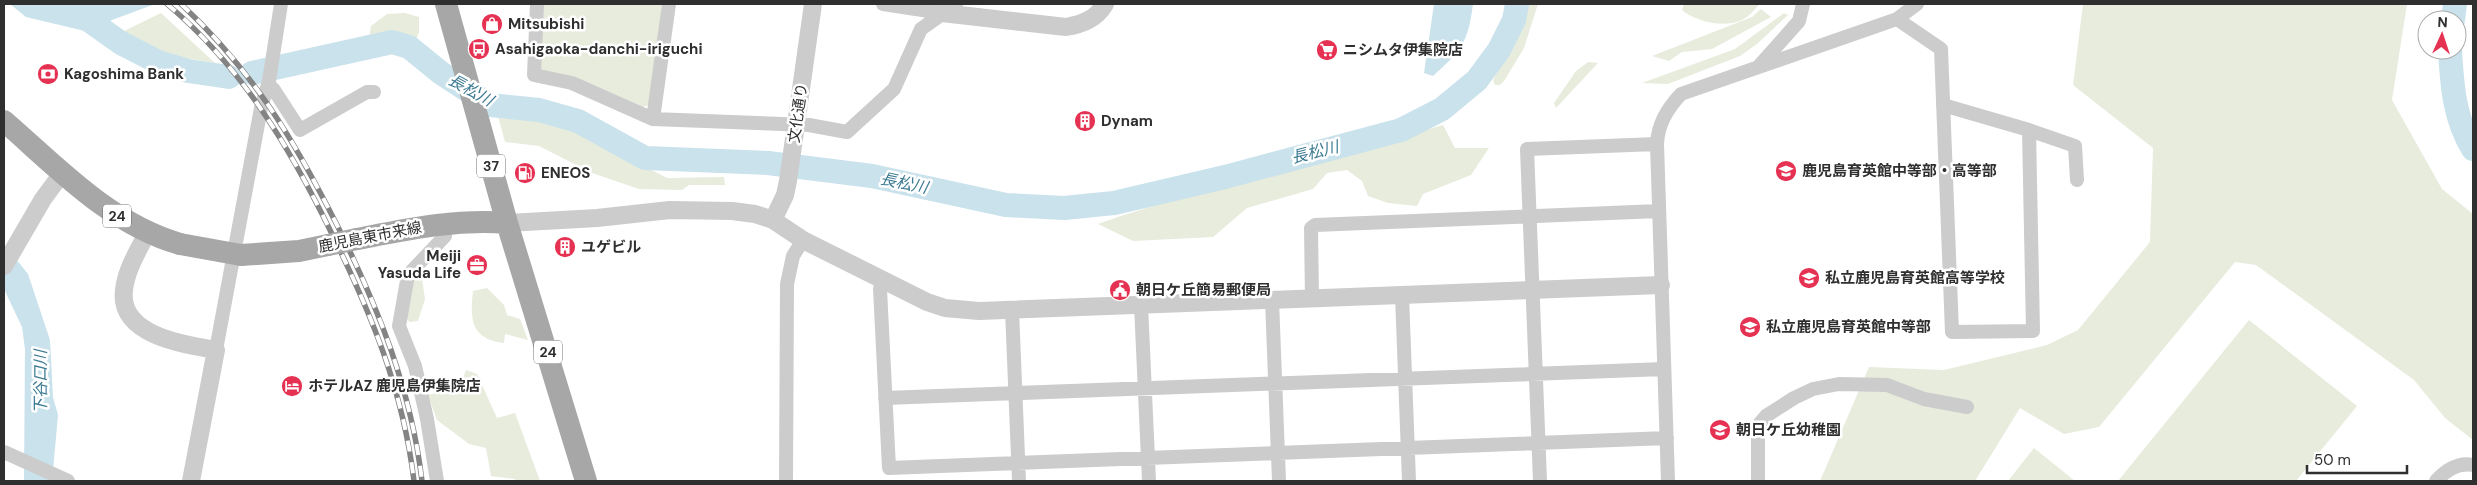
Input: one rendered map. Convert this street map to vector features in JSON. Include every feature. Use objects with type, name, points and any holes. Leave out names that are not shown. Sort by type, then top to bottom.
[{"type":"main road","name":"37","points":[[446,4],[507,223]]},
{"type":"main road","name":"鹿児島東市来線","points":[[4,121],[110,210],[147,233],[180,244],[241,254],[299,251],[442,223],[468,221],[507,223]]},
{"type":"main road","name":"24","points":[[507,223],[586,481]]},
{"type":"street","points":[[191,481],[268,82],[281,4]]},
{"type":"street","points":[[537,4],[534,75],[572,83],[653,118],[796,128],[830,127],[847,132],[894,89],[920,29],[949,8]]},
{"type":"street","points":[[653,118],[669,4]]},
{"type":"street","name":"文化通り","points":[[773,220],[785,195],[788,181],[813,4]]},
{"type":"street","points":[[883,4],[949,8],[1066,27],[1082,24],[1096,16],[1105,4]]},
{"type":"street","points":[[1759,66],[1798,21],[1804,4]]},
{"type":"street","points":[[1668,481],[1658,211],[1657,144],[1662,120],[1670,106],[1681,94],[1897,19],[1917,4]]},
{"type":"street","points":[[1897,19],[1941,49],[1952,332],[2034,331],[2029,130]]},
{"type":"street","points":[[268,82],[300,130],[367,92],[374,92]]},
{"type":"street","points":[[1943,105],[2029,130],[2075,146],[2077,180]]},
{"type":"street","points":[[1540,481],[1531,290],[1527,149],[1657,144]]},
{"type":"street","points":[[4,266],[43,199],[63,172]]},
{"type":"street","points":[[507,223],[597,218],[670,210],[732,211],[755,214],[773,220],[803,240],[927,302],[946,308],[978,311],[1661,285]]},
{"type":"street","points":[[1312,298],[1311,228],[1315,225],[1658,211]]},
{"type":"street","points":[[437,481],[427,419],[415,366],[399,326],[408,275],[445,236],[442,223]]},
{"type":"street","points":[[147,233],[130,268],[124,288],[126,311],[134,321],[148,331],[184,344],[216,350]]},
{"type":"street","points":[[786,481],[787,284],[793,256],[803,240]]},
{"type":"street","points":[[882,281],[889,468],[1667,438]]},
{"type":"street","points":[[1402,295],[1409,481]]},
{"type":"street","points":[[1272,300],[1279,481]]},
{"type":"street","points":[[1141,305],[1149,481]]},
{"type":"street","points":[[1012,310],[1019,481]]},
{"type":"street","points":[[885,398],[1664,369]]},
{"type":"street","points":[[1758,481],[1758,431],[1760,423],[1776,408],[1813,389],[1839,384],[1887,385],[1924,399],[1967,407]]},
{"type":"street","points":[[9,454],[64,480]]},
{"type":"street","points":[[2436,481],[2444,472],[2455,466],[2473,465]]},
{"type":"shaded area","points":[[542,4],[662,4],[649,105],[643,107],[578,78],[543,72],[539,68]]},
{"type":"shaded area","points":[[1524,4],[1538,4],[1524,48],[1504,81],[1500,85],[1495,85],[1493,80],[1509,50]]},
{"type":"shaded area","points":[[1684,4],[1759,4],[1749,15],[1741,20],[1724,24],[1705,21],[1688,15],[1682,10]]},
{"type":"shaded area","points":[[2083,4],[2407,4],[2392,100],[2442,189],[2473,214],[2473,440],[2445,418],[2414,380],[2256,265],[2235,262],[2099,427],[2064,434],[2020,408],[1975,481],[1820,481],[1869,367],[1944,370],[2047,345],[2078,330],[2150,242],[2153,148],[2073,85]]},
{"type":"shaded area","points":[[1761,9],[1771,17],[1712,49],[1682,52],[1669,61],[1652,56],[1752,17]]},
{"type":"shaded area","points":[[161,13],[215,63],[167,54],[145,45],[122,32]]},
{"type":"shaded area","points":[[405,13],[419,17],[419,32],[415,43],[396,34],[369,38],[371,26],[387,14]]},
{"type":"shaded area","points":[[1784,13],[1788,15],[1757,44],[1740,56],[1668,84],[1642,83],[1735,49]]},
{"type":"shaded area","points":[[1588,62],[1598,63],[1556,108],[1554,103],[1576,71]]},
{"type":"shaded area","points":[[497,112],[544,121],[584,135],[667,178],[724,177],[725,185],[689,185],[682,190],[639,189],[592,173],[539,146],[505,142]]},
{"type":"shaded area","points":[[1443,125],[1455,148],[1489,148],[1471,175],[1423,194],[1417,206],[1388,203],[1368,196],[1362,181],[1347,170],[1327,173],[1313,189],[1247,208],[1213,237],[1133,241],[1098,224],[1188,196],[1353,152]]},
{"type":"shaded area","points":[[413,278],[422,279],[425,299],[418,321],[410,322],[405,317]]},
{"type":"shaded area","points":[[487,288],[504,305],[507,315],[520,319],[528,340],[505,334],[504,343],[493,341],[478,332],[472,310],[473,291]]},
{"type":"shaded area","points":[[2249,320],[2357,406],[2296,481],[2118,481]]},
{"type":"shaded area","points":[[466,370],[477,374],[497,418],[515,413],[540,481],[515,481],[515,479],[491,476],[486,448],[469,444],[437,420],[428,395],[460,387]]},
{"type":"shaded area","points":[[2034,448],[2075,481],[2008,481]]},
{"type":"water","points":[[10,4],[155,4],[112,20],[89,32],[26,17]]},
{"type":"water","points":[[1434,4],[1473,4],[1466,37],[1457,52],[1433,76],[1424,73]]},
{"type":"water","name":"下谷口川","points":[[4,244],[28,274],[50,340],[53,397],[58,415],[52,481],[24,481],[25,349],[22,327],[4,289]]},
{"type":"waterway","name":"長松川","points":[[54,4],[87,19],[121,43],[158,62],[188,71],[229,77]]},
{"type":"waterway","name":"長松川","points":[[252,73],[392,42],[409,47],[441,73],[490,105],[539,110],[578,121],[645,158],[768,163],[872,176],[1006,205],[1064,208],[1114,203],[1225,177],[1401,130],[1442,109],[1477,80],[1499,50],[1514,20],[1517,4]]},
{"type":"waterway","name":"長松川","points":[[2454,10],[2455,4]]},
{"type":"waterway","name":"長松川","points":[[2451,60],[2455,101],[2462,125],[2473,149]]},
{"type":"railway","points":[[167,4],[194,28],[240,81],[280,138],[315,200],[346,262],[383,353],[402,415],[414,481]]},
{"type":"railway","points":[[181,4],[207,29],[250,80],[270,107],[321,193],[366,287],[391,349],[410,414],[422,481]]},
{"type":"place","name":"Mitsubishi","points":[[492,24]]},
{"type":"place","name":"Asahigaoka-danchi-iriguchi","points":[[479,49]]},
{"type":"place","name":"ニシムタ伊集院店","points":[[1327,50]]},
{"type":"place","name":"Kagoshima Bank","points":[[48,74]]},
{"type":"place","name":"Dynam","points":[[1085,121]]},
{"type":"place","name":"鹿児島育英館中等部・高等部","points":[[1786,171]]},
{"type":"place","name":"ENEOS","points":[[525,173]]},
{"type":"place","name":"ユゲビル","points":[[565,247]]},
{"type":"place","name":"Meiji Yasuda Life","points":[[477,265]]},
{"type":"place","name":"私立鹿児島育英館高等学校","points":[[1809,278]]},
{"type":"place","name":"朝日ケ丘簡易郵便局","points":[[1120,290]]},
{"type":"place","name":"私立鹿児島育英館中等部","points":[[1750,327]]},
{"type":"place","name":"ホテルAZ 鹿児島伊集院店","points":[[292,386]]},
{"type":"place","name":"朝日ケ丘幼稚園","points":[[1720,430]]}]
